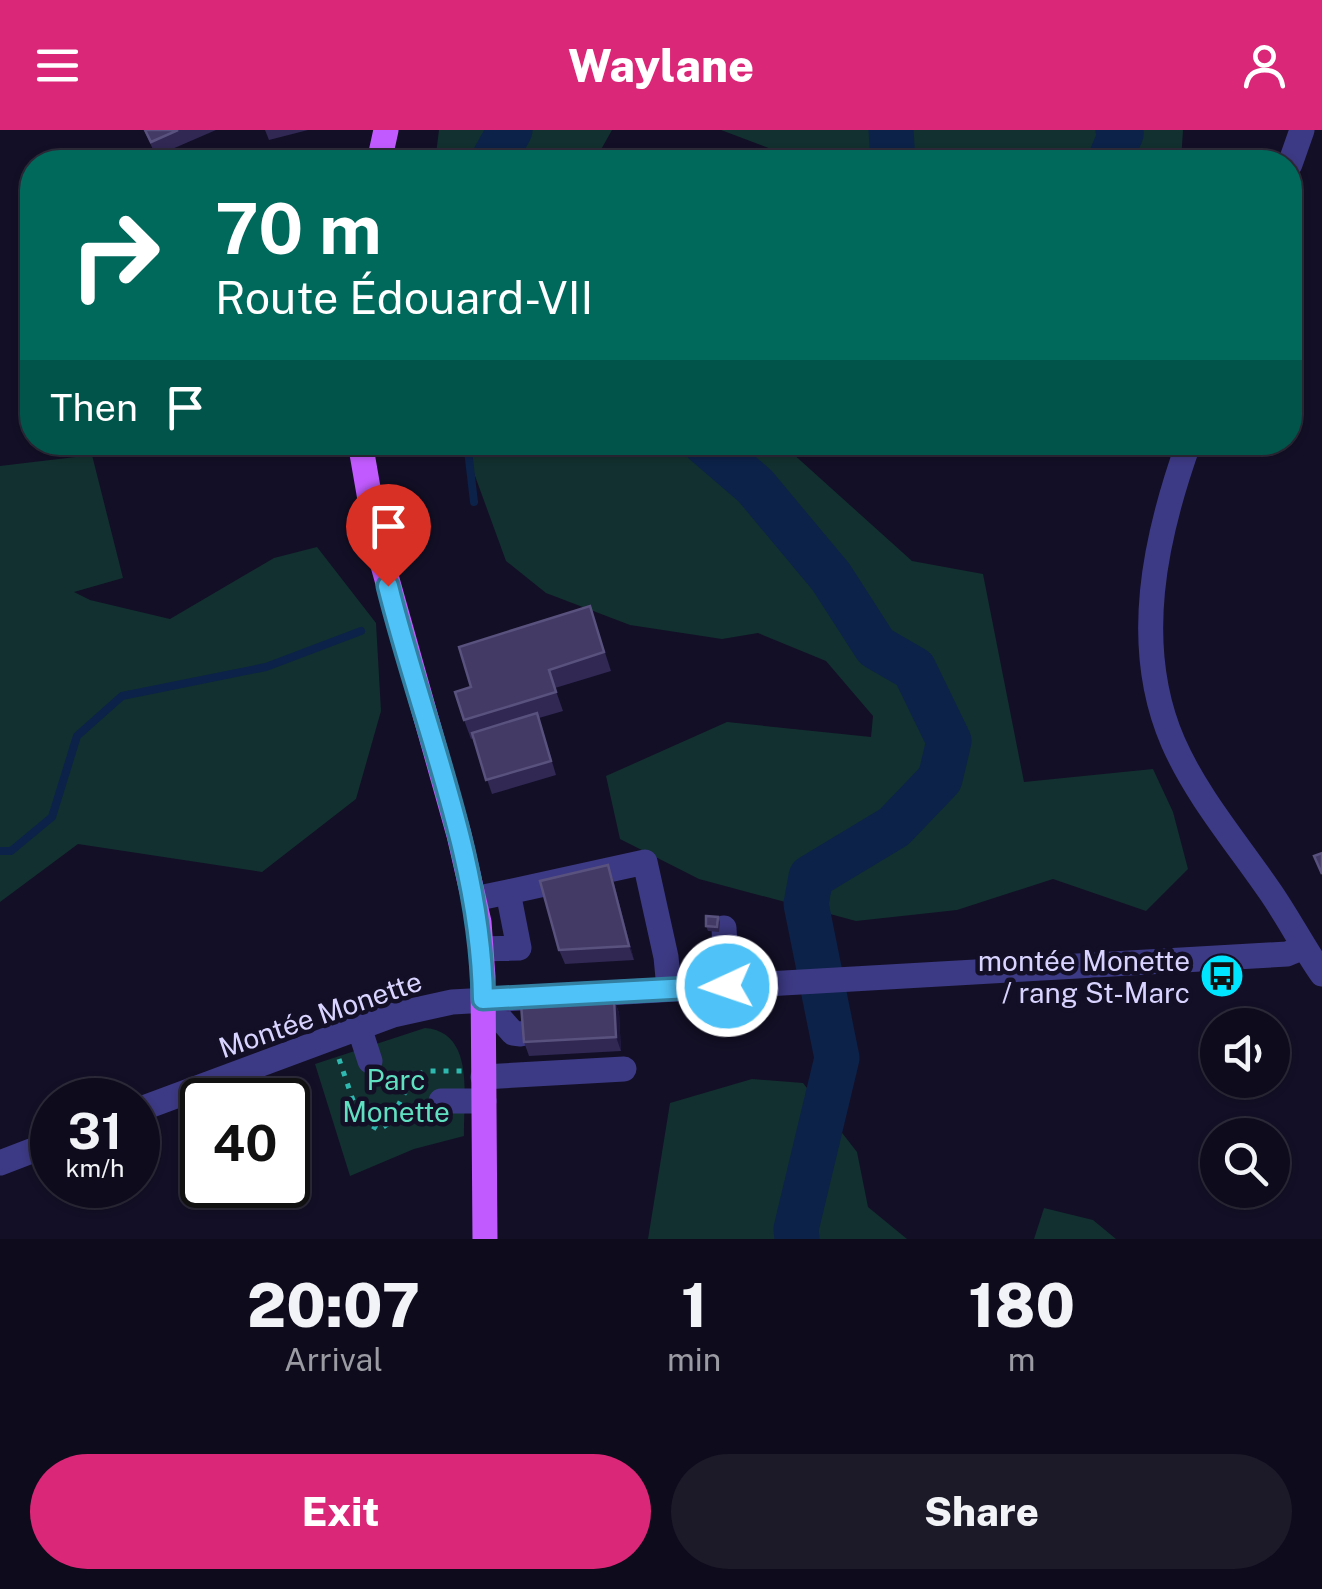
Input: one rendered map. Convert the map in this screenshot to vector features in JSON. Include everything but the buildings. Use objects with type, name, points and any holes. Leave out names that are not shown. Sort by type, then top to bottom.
[{"type":"main road","points":[[362,455],[379,551],[474,899],[482,948],[478,1083],[485,1239]]},
{"type":"street","points":[[1184,455],[1168,502],[1155,569],[1152,642],[1160,702],[1180,756],[1322,974]]},
{"type":"street","points":[[474,899],[645,862],[669,988]]},
{"type":"street","points":[[482,948],[519,948],[508,892]]},
{"type":"street","points":[[724,928],[727,986]]},
{"type":"street","name":"Montée Monette","points":[[160,1102],[404,1011],[483,999],[1287,954],[1304,947]]},
{"type":"street","points":[[483,999],[513,1033],[521,1034]]},
{"type":"street","points":[[359,1027],[370,1061]]},
{"type":"street","points":[[441,1100],[478,1083],[624,1069]]},
{"type":"street","points":[[0,1163],[30,1151]]},
{"type":"path","points":[[338,1053],[356,1112],[364,1123],[379,1130],[389,1123],[414,1075],[428,1071],[478,1083]]},
{"type":"green space","points":[[439,130],[612,130],[601,150],[436,150]]},
{"type":"green space","points":[[721,130],[1183,130],[1182,150],[774,150]]},
{"type":"green space","points":[[92,455],[123,578],[74,592],[90,600],[170,619],[274,558],[317,547],[376,623],[381,711],[356,799],[262,872],[78,844],[0,902],[0,466]]},
{"type":"green space","points":[[467,455],[794,455],[912,561],[983,574],[1024,782],[1153,769],[1173,812],[1188,869],[1146,911],[1053,879],[957,910],[856,921],[699,879],[620,839],[606,776],[727,722],[871,737],[873,716],[826,661],[758,633],[722,639],[630,625],[546,593],[506,561]]},
{"type":"green space","name":"Parc Monette","points":[[425,1028],[441,1032],[459,1054],[465,1087],[464,1136],[414,1149],[350,1176],[315,1064]]},
{"type":"green space","points":[[752,1079],[803,1083],[857,1152],[868,1207],[907,1239],[648,1239],[670,1103]]},
{"type":"green space","points":[[1044,1208],[1093,1220],[1116,1239],[1034,1239]]},
{"type":"waterway","points":[[499,150],[510,130]]},
{"type":"waterway","points":[[891,130],[892,150]]},
{"type":"waterway","points":[[1114,150],[1121,134],[1118,130]]},
{"type":"waterway","points":[[469,455],[474,502]]},
{"type":"waterway","points":[[719,455],[755,486],[831,577],[876,647],[914,669],[949,741],[940,779],[894,827],[811,877],[806,904],[837,1058],[796,1229],[797,1239]]},
{"type":"waterway","points":[[0,851],[11,851],[52,817],[77,736],[122,696],[266,667],[361,631]]},
{"type":"place","name":"montée Monette / rang St-Marc","points":[[1222,976]]},
{"type":"route","points":[[388,586],[470,879],[481,942],[483,999],[727,986]]}]
